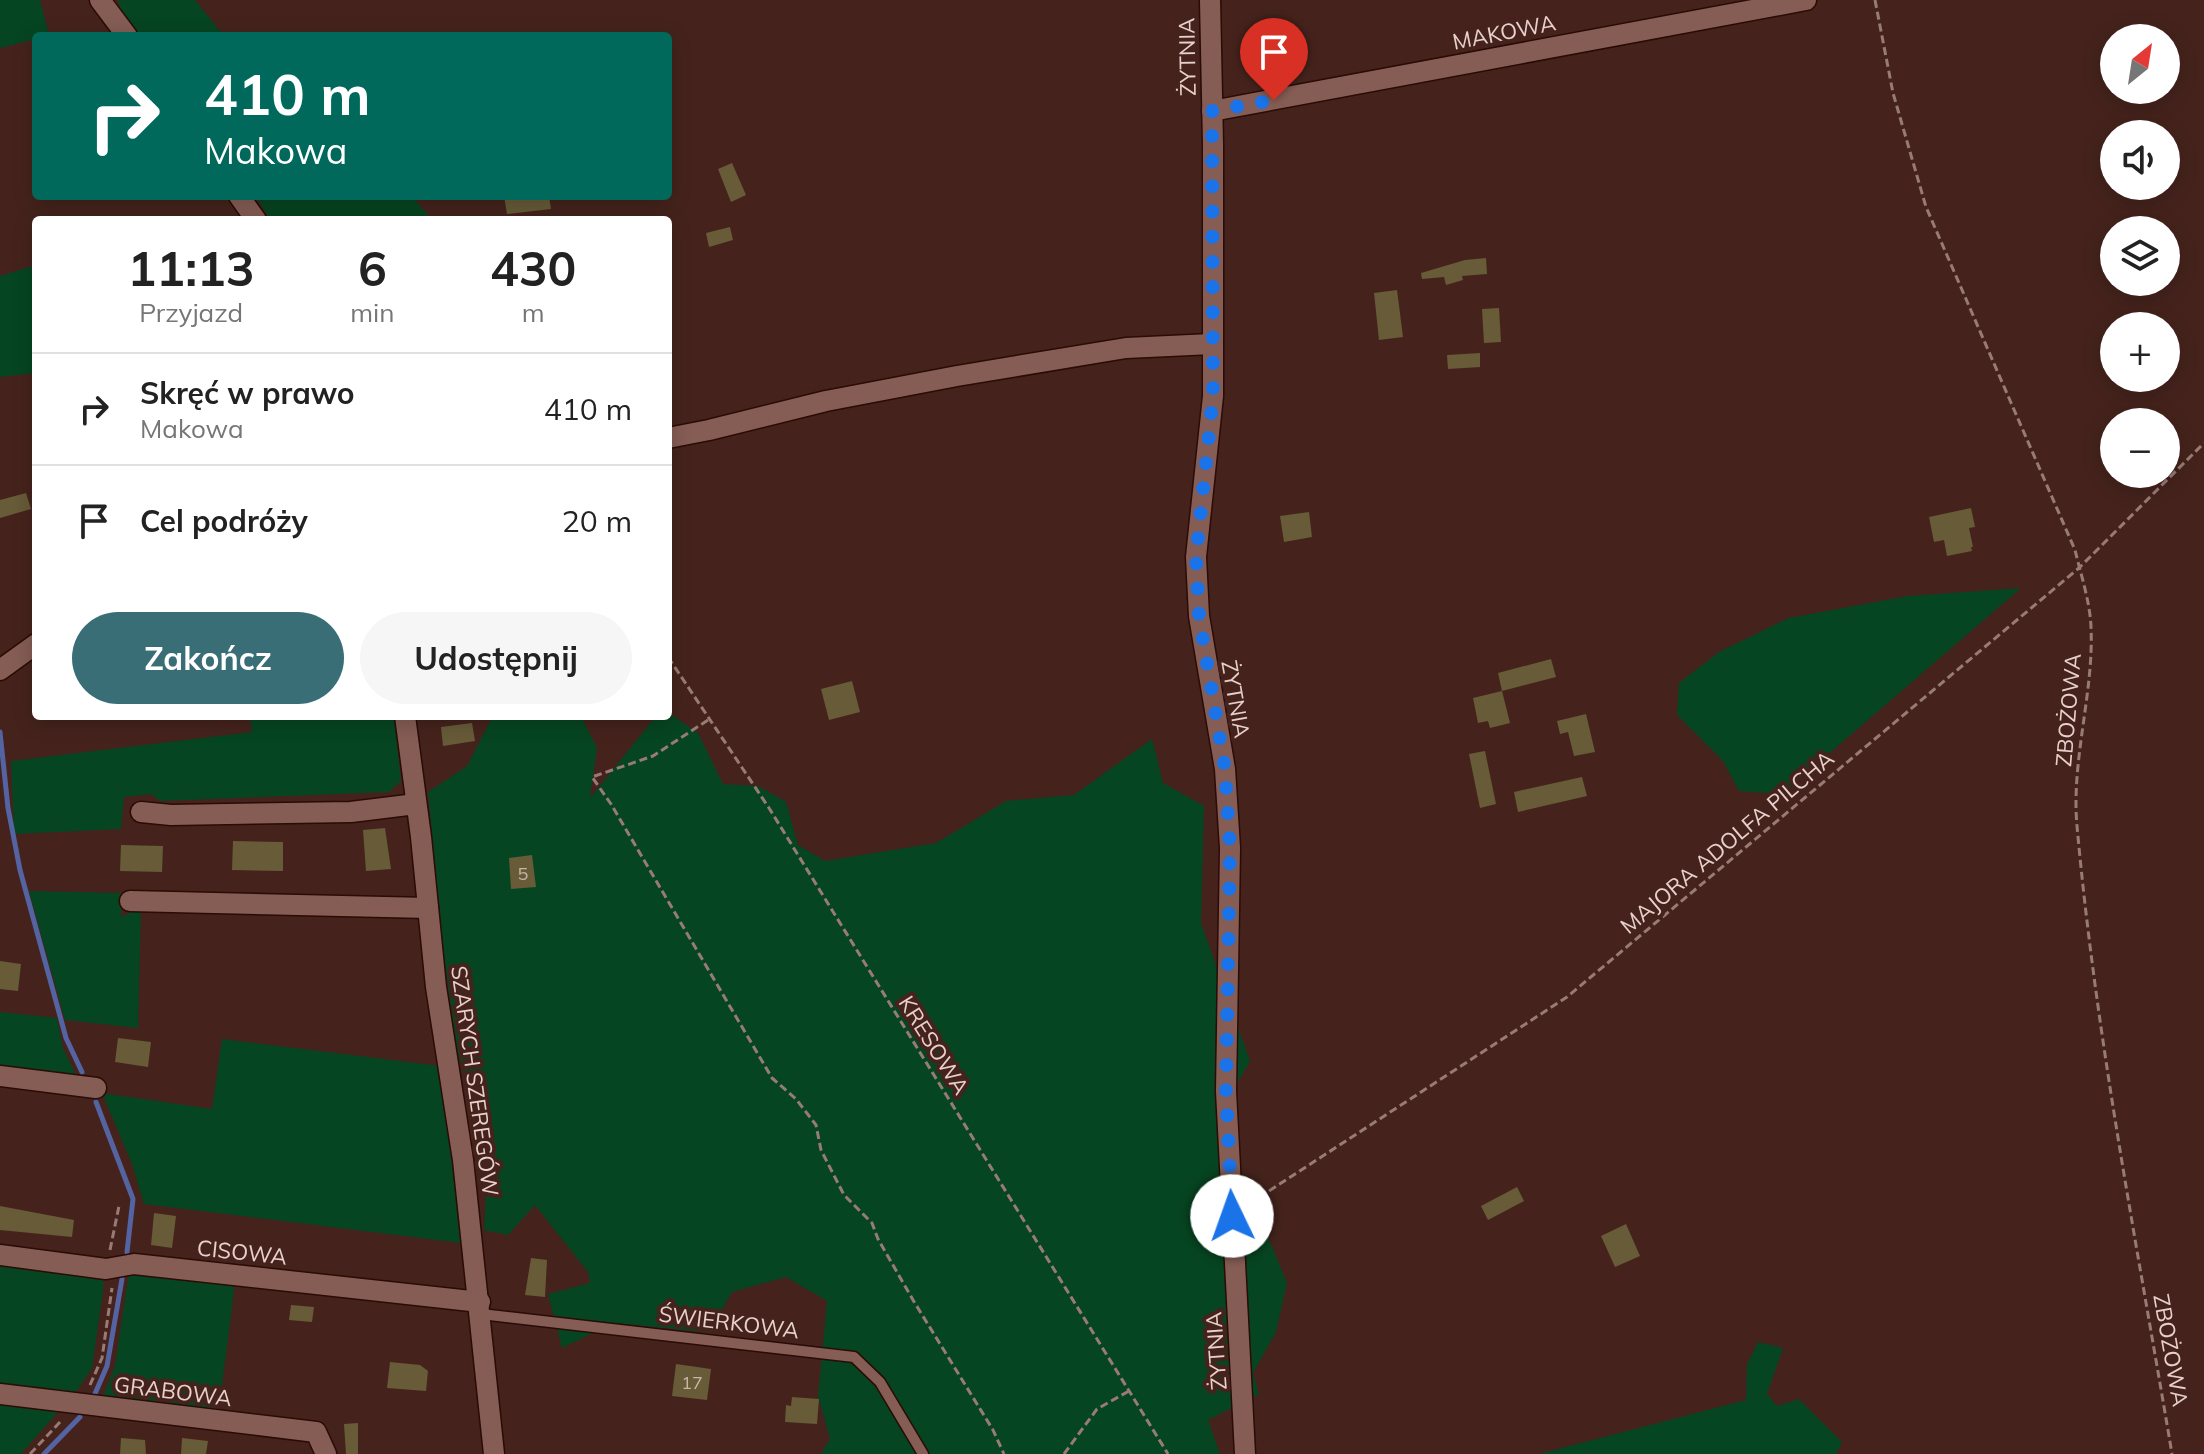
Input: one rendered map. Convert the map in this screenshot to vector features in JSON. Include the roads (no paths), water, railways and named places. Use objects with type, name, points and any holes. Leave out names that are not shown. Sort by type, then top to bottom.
[{"type":"street","points":[[100,0],[124,32]]},
{"type":"street","name":"ŻYTNIA","points":[[1210,0],[1213,396],[1196,557],[1199,616],[1225,769],[1230,848],[1226,1091],[1245,1454]]},
{"type":"street","name":"MAKOWA","points":[[1212,111],[1806,0]]},
{"type":"street","points":[[672,437],[826,401],[957,376],[1126,348],[1212,344]]},
{"type":"street","points":[[0,670],[32,647]]},
{"type":"street","name":"SZARYCH SZEREGÓW","points":[[406,720],[436,987],[463,1160],[496,1454]]},
{"type":"street","points":[[141,812],[171,815],[351,812],[416,804]]},
{"type":"street","points":[[130,901],[428,908]]},
{"type":"street","points":[[0,1076],[96,1088]]},
{"type":"street","name":"CISOWA","points":[[0,1255],[106,1269],[134,1264],[480,1308]]},
{"type":"street","name":"GRABOWA","points":[[0,1394],[316,1432],[326,1454]]},
{"type":"lane","name":"ŚWIERKOWA","points":[[480,1308],[854,1357],[880,1382],[923,1454]]},
{"type":"waterway","points":[[0,732],[8,808],[20,870],[66,1038],[82,1072]]},
{"type":"waterway","points":[[96,1102],[133,1199],[127,1252]]},
{"type":"waterway","points":[[94,1396],[107,1366],[122,1279]]},
{"type":"waterway","points":[[44,1454],[80,1417]]}]
